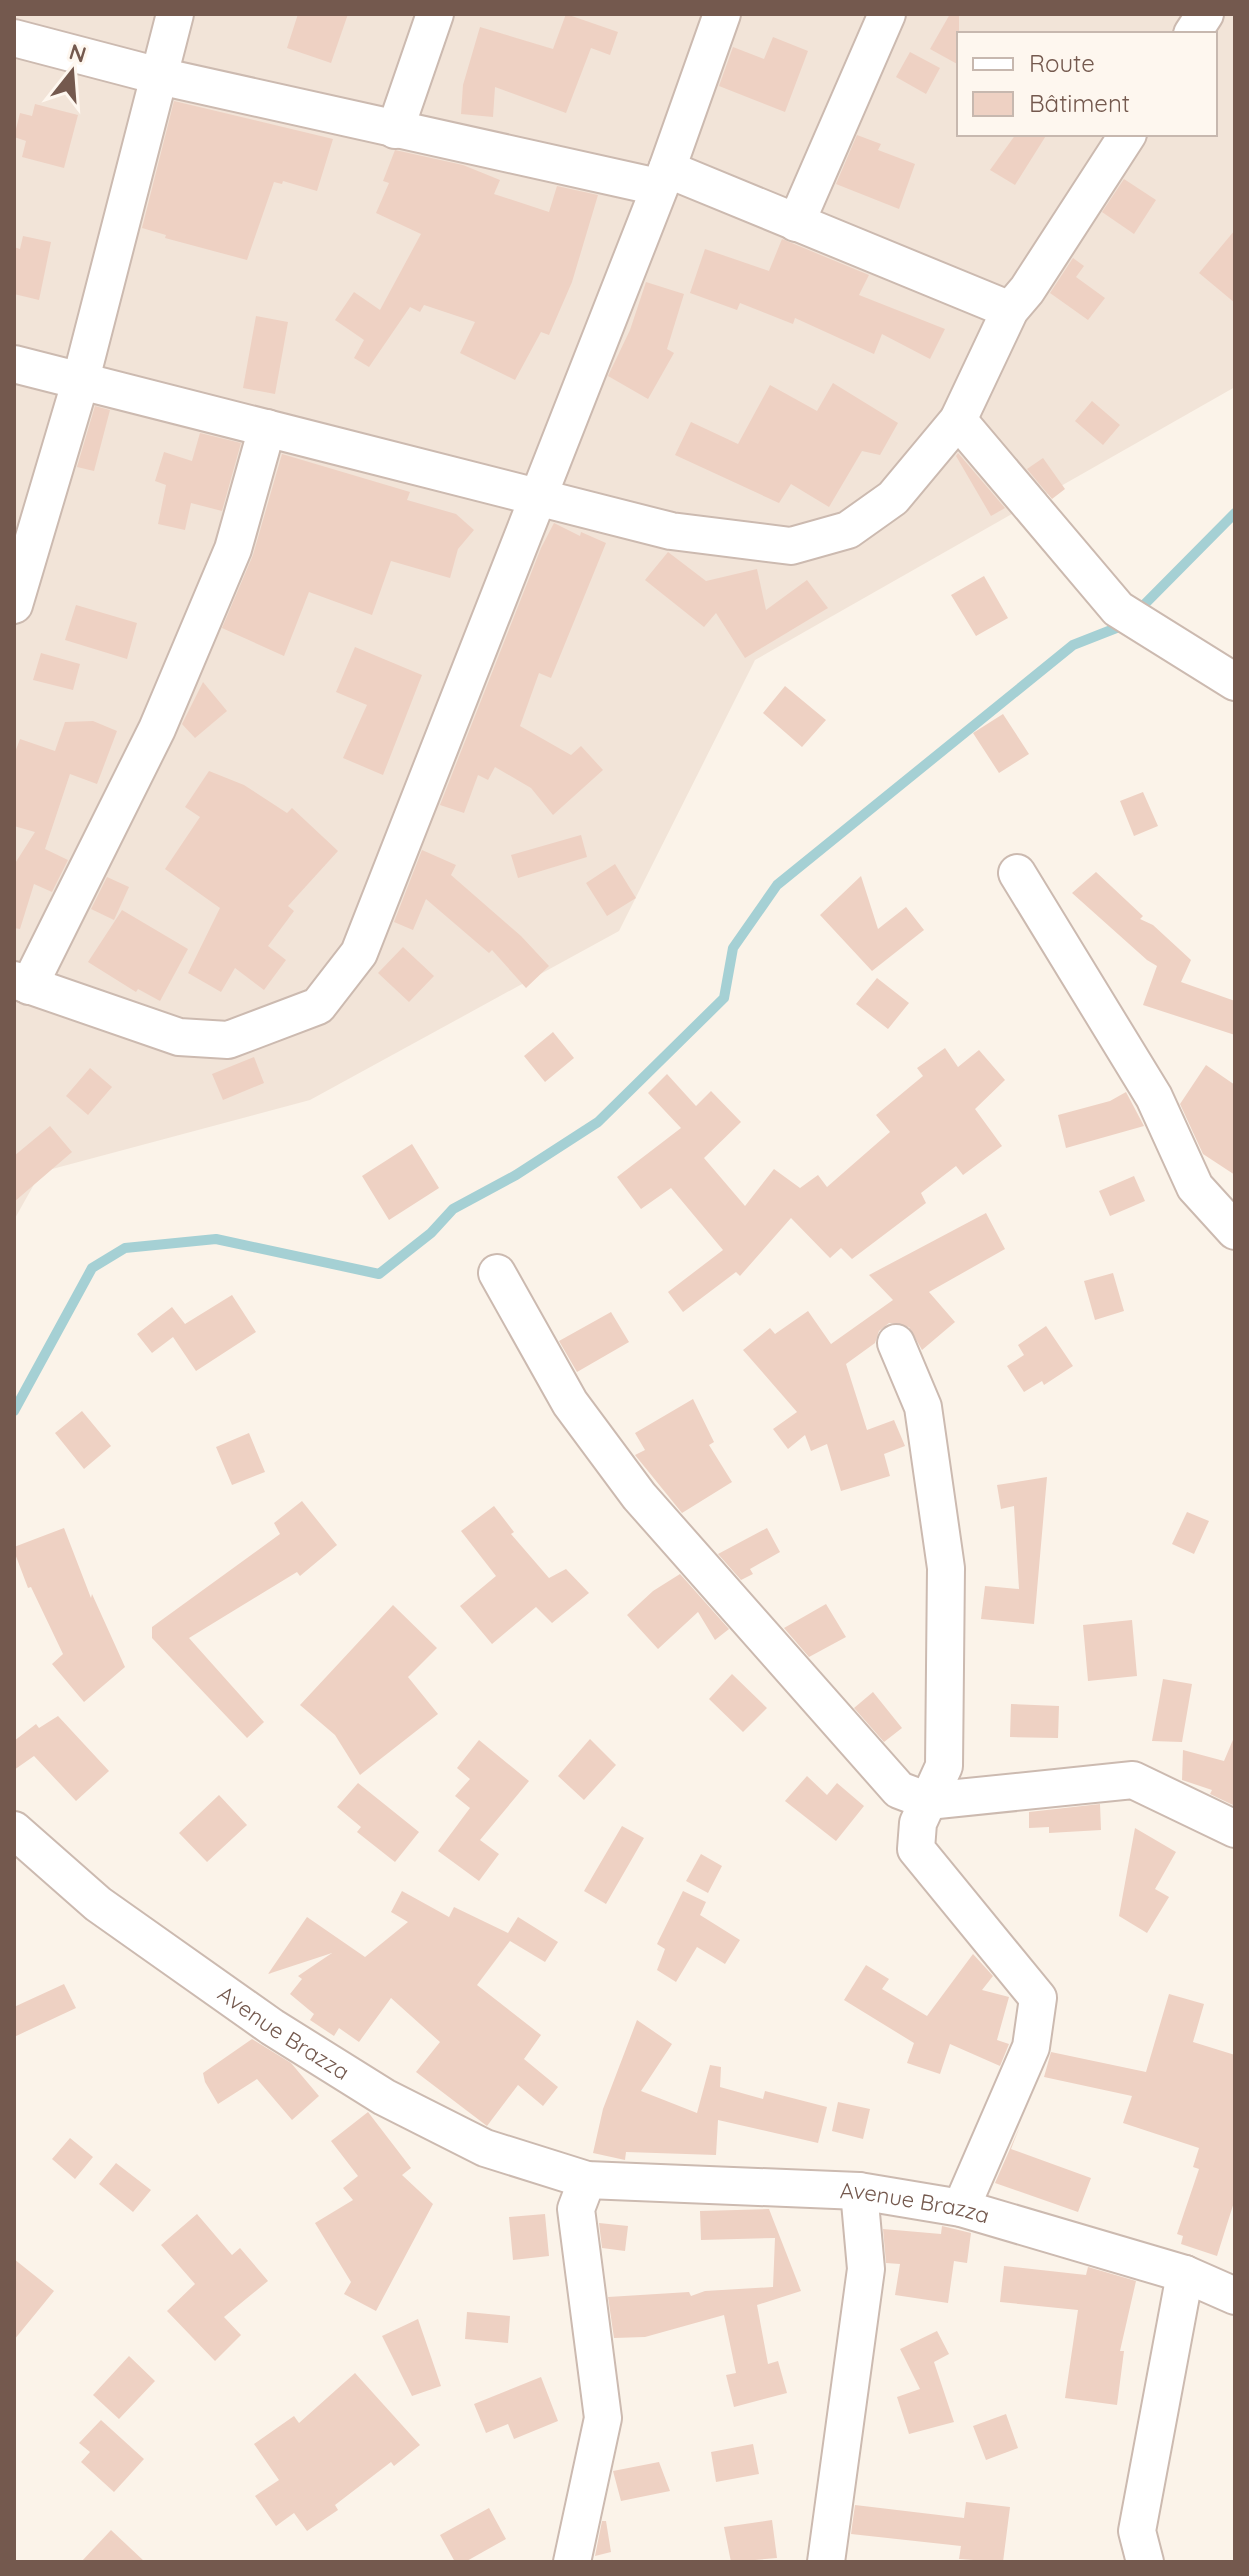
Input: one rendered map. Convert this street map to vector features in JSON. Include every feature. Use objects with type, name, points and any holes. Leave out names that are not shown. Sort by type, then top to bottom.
[{"type":"street","points":[[14,605],[80,383],[175,14]]},
{"type":"street","points":[[395,130],[435,14]]},
{"type":"street","points":[[267,428],[233,549],[157,729],[22,983],[179,1037],[228,1040],[318,1006],[359,953],[663,178],[722,14]]},
{"type":"street","points":[[796,223],[887,14]]},
{"type":"street","points":[[1193,32],[1205,14]]},
{"type":"street","points":[[14,38],[159,76],[395,130],[663,178],[796,223],[1010,310]]},
{"type":"street","points":[[14,364],[671,531],[791,546],[848,530],[893,498],[958,420],[1010,310],[1127,136]]},
{"type":"street","points":[[958,420],[1128,617],[1235,682]]},
{"type":"street","points":[[1017,873],[1154,1097],[1195,1187],[1235,1231]]},
{"type":"street","points":[[497,1273],[570,1403],[639,1496],[899,1790],[928,1801],[1133,1780],[1235,1829]]},
{"type":"street","points":[[896,1343],[923,1407],[946,1568],[944,1766],[918,1823],[916,1849],[1038,1998],[1031,2047],[961,2208]]},
{"type":"street","name":"Avenue Brazza","points":[[14,1830],[98,1904],[272,2027],[384,2097],[485,2148],[587,2180],[859,2191],[961,2208],[1185,2274],[1235,2296]]},
{"type":"street","points":[[572,2562],[603,2418],[576,2209],[587,2180]]},
{"type":"street","points":[[826,2562],[866,2269],[859,2191]]},
{"type":"street","points":[[1145,2562],[1137,2531],[1185,2274]]},
{"type":"shaded area","points":[[14,14],[1235,14],[1235,387],[755,660],[619,931],[310,1100],[41,1172],[14,1220]]},
{"type":"building","points":[[298,14],[348,14],[331,63],[287,48]]},
{"type":"building","points":[[566,14],[618,32],[610,55],[591,48],[566,113],[495,87],[493,117],[461,114],[463,85],[480,27],[553,49]]},
{"type":"building","points":[[950,14],[959,14],[957,64],[930,49]]},
{"type":"building","points":[[773,37],[808,51],[785,112],[719,86],[733,47],[764,59]]},
{"type":"building","points":[[910,52],[940,68],[926,94],[896,77]]},
{"type":"building","points":[[174,101],[333,139],[317,191],[283,181],[282,184],[274,182],[247,260],[165,238],[166,235],[142,228]]},
{"type":"building","points":[[35,104],[78,115],[64,168],[22,157],[26,141],[14,137],[20,113],[32,116]]},
{"type":"building","points":[[857,135],[881,144],[878,150],[915,164],[899,209],[836,184]]},
{"type":"building","points":[[1015,136],[1046,136],[1015,185],[990,170]]},
{"type":"building","points":[[395,150],[463,165],[500,180],[494,194],[549,212],[557,186],[598,195],[572,282],[549,335],[541,332],[515,380],[460,353],[475,322],[424,305],[420,312],[410,307],[369,367],[354,358],[364,340],[335,320],[354,292],[380,310],[421,234],[376,213],[389,183],[383,181]]},
{"type":"building","points":[[1124,179],[1156,200],[1134,234],[1102,212]]},
{"type":"building","points":[[1235,230],[1235,303],[1199,273]]},
{"type":"building","points":[[23,236],[51,242],[39,300],[14,294],[14,247],[20,249]]},
{"type":"building","points":[[782,239],[869,275],[859,295],[945,329],[930,359],[882,334],[874,354],[795,318],[793,324],[740,303],[737,310],[690,293],[705,249],[769,271]]},
{"type":"building","points":[[1073,258],[1084,266],[1076,277],[1105,298],[1088,320],[1050,293]]},
{"type":"building","points":[[646,282],[684,294],[667,349],[674,353],[648,399],[608,376],[630,330]]},
{"type":"building","points":[[256,316],[288,322],[275,394],[243,388]]},
{"type":"building","points":[[833,383],[898,423],[880,455],[862,451],[829,507],[791,484],[779,503],[675,455],[691,422],[738,444],[770,385],[817,411]]},
{"type":"building","points":[[1092,401],[1120,425],[1103,445],[1075,421]]},
{"type":"building","points":[[95,406],[110,410],[94,471],[77,467]]},
{"type":"building","points":[[200,433],[241,443],[222,511],[191,503],[185,530],[158,524],[166,485],[155,481],[164,452],[192,461]]},
{"type":"building","points":[[958,453],[1005,508],[991,516],[956,456]]},
{"type":"building","points":[[282,454],[410,492],[407,500],[456,514],[474,530],[458,549],[450,578],[391,561],[372,615],[309,592],[284,656],[222,628],[253,555]]},
{"type":"building","points":[[1043,458],[1065,489],[1052,499],[1027,469]]},
{"type":"building","points":[[554,523],[580,536],[581,532],[606,543],[551,678],[539,673],[520,726],[571,755],[581,746],[603,770],[553,815],[531,788],[495,767],[488,780],[478,775],[464,813],[440,805],[541,548]]},
{"type":"building","points":[[668,552],[706,581],[757,569],[766,610],[807,580],[828,608],[745,658],[716,613],[704,627],[645,580]]},
{"type":"building","points":[[984,576],[1008,618],[976,636],[951,595]]},
{"type":"building","points":[[76,605],[137,623],[127,659],[65,640]]},
{"type":"building","points":[[355,647],[422,675],[383,775],[343,758],[367,705],[336,692]]},
{"type":"building","points":[[41,653],[80,664],[73,690],[33,680]]},
{"type":"building","points":[[203,682],[227,711],[195,738],[182,724]]},
{"type":"building","points":[[785,686],[826,720],[802,747],[763,713]]},
{"type":"building","points":[[1003,714],[1029,754],[999,773],[973,733]]},
{"type":"building","points":[[93,721],[117,731],[97,784],[70,774],[45,849],[68,860],[52,892],[34,884],[20,929],[14,928],[14,865],[35,832],[14,826],[14,755],[20,739],[55,751],[65,722]]},
{"type":"building","points":[[209,771],[244,785],[287,813],[292,808],[338,851],[288,906],[294,911],[268,946],[286,960],[264,990],[235,968],[221,992],[188,973],[220,908],[165,869],[200,817],[185,807]]},
{"type":"building","points":[[1143,792],[1158,826],[1134,836],[1120,801]]},
{"type":"building","points":[[581,835],[587,857],[518,878],[511,855]]},
{"type":"building","points":[[422,850],[456,865],[451,875],[521,936],[549,966],[526,988],[492,950],[489,953],[426,899],[413,930],[394,922]]},
{"type":"building","points":[[615,864],[636,898],[607,916],[586,883]]},
{"type":"building","points":[[1096,872],[1143,916],[1140,919],[1153,925],[1191,960],[1181,982],[1235,1001],[1235,1035],[1143,1005],[1157,966],[1072,893]]},
{"type":"building","points":[[861,876],[878,929],[906,907],[924,930],[872,971],[820,915]]},
{"type":"building","points":[[107,877],[129,887],[114,920],[91,909]]},
{"type":"building","points":[[122,910],[188,949],[160,1001],[138,989],[136,992],[88,962]]},
{"type":"building","points":[[403,947],[434,976],[409,1002],[378,973]]},
{"type":"building","points":[[877,978],[909,1003],[888,1029],[856,1004]]},
{"type":"building","points":[[553,1032],[574,1058],[545,1082],[524,1056]]},
{"type":"building","points":[[945,1048],[958,1067],[979,1050],[1005,1080],[975,1109],[1002,1146],[963,1175],[956,1166],[921,1193],[926,1203],[852,1259],[841,1248],[830,1258],[791,1218],[740,1276],[736,1272],[683,1312],[668,1292],[723,1250],[671,1188],[641,1209],[617,1177],[681,1128],[648,1093],[667,1074],[696,1106],[711,1091],[741,1122],[704,1158],[745,1206],[774,1169],[800,1188],[818,1175],[827,1187],[890,1132],[876,1115],[923,1076],[917,1068]]},
{"type":"building","points":[[254,1057],[264,1083],[223,1100],[212,1074]]},
{"type":"building","points":[[1206,1065],[1235,1085],[1235,1175],[1203,1154],[1180,1104]]},
{"type":"building","points":[[90,1068],[112,1087],[88,1115],[66,1096]]},
{"type":"building","points":[[1126,1092],[1144,1126],[1066,1148],[1058,1115],[1110,1101]]},
{"type":"building","points":[[50,1126],[72,1152],[14,1202],[14,1156]]},
{"type":"building","points":[[412,1144],[439,1188],[389,1220],[362,1176]]},
{"type":"building","points":[[1134,1176],[1145,1201],[1110,1216],[1099,1191]]},
{"type":"building","points":[[986,1213],[1005,1249],[929,1292],[955,1322],[922,1350],[909,1327],[889,1323],[879,1331],[875,1343],[846,1364],[867,1430],[894,1420],[905,1446],[884,1454],[890,1476],[841,1491],[827,1444],[811,1451],[805,1435],[788,1449],[773,1429],[797,1412],[743,1350],[770,1328],[775,1334],[808,1311],[831,1344],[893,1300],[869,1275]]},
{"type":"building","points":[[1113,1273],[1124,1311],[1095,1320],[1084,1281]]},
{"type":"building","points":[[232,1295],[256,1332],[196,1371],[173,1337],[152,1353],[137,1334],[172,1307],[185,1324]]},
{"type":"building","points":[[611,1312],[629,1342],[577,1372],[559,1341]]},
{"type":"building","points":[[1046,1326],[1073,1366],[1044,1385],[1042,1381],[1024,1392],[1007,1366],[1024,1355],[1018,1345]]},
{"type":"building","points":[[693,1399],[714,1442],[709,1445],[732,1482],[682,1513],[635,1455],[645,1450],[635,1433]]},
{"type":"building","points":[[82,1411],[111,1446],[84,1469],[55,1433]]},
{"type":"building","points":[[249,1433],[265,1472],[232,1485],[216,1447]]},
{"type":"building","points":[[1047,1477],[1034,1624],[981,1619],[985,1586],[1019,1589],[1014,1506],[1001,1509],[997,1485]]},
{"type":"building","points":[[302,1501],[337,1545],[300,1576],[297,1572],[189,1638],[264,1722],[247,1738],[152,1638],[152,1627],[280,1534],[274,1523]]},
{"type":"building","points":[[494,1506],[514,1532],[511,1534],[549,1578],[566,1569],[589,1593],[552,1623],[536,1607],[492,1644],[460,1606],[496,1576],[461,1531]]},
{"type":"building","points":[[1187,1512],[1209,1521],[1194,1554],[1172,1544]]},
{"type":"building","points":[[64,1528],[91,1598],[92,1594],[125,1667],[84,1702],[52,1664],[63,1654],[31,1587],[28,1588],[14,1551],[14,1547]]},
{"type":"building","points":[[767,1528],[780,1552],[750,1569],[753,1574],[741,1580],[718,1554]]},
{"type":"building","points":[[680,1574],[729,1629],[715,1640],[698,1612],[658,1649],[627,1615],[653,1591]]},
{"type":"building","points":[[826,1604],[846,1637],[809,1657],[784,1628]]},
{"type":"building","points":[[393,1605],[437,1648],[408,1677],[438,1714],[360,1775],[335,1735],[300,1705]]},
{"type":"building","points":[[1132,1620],[1137,1676],[1088,1681],[1083,1625]]},
{"type":"building","points":[[732,1674],[767,1708],[743,1732],[709,1699]]},
{"type":"building","points":[[1163,1679],[1192,1684],[1182,1742],[1152,1741]]},
{"type":"building","points":[[873,1692],[902,1728],[884,1742],[854,1708]]},
{"type":"building","points":[[1011,1704],[1059,1706],[1058,1738],[1010,1737]]},
{"type":"building","points":[[58,1716],[109,1771],[76,1801],[34,1756],[14,1770],[14,1741],[36,1724],[39,1728]]},
{"type":"building","points":[[1235,1735],[1235,1806],[1210,1794],[1212,1790],[1182,1780],[1183,1750],[1224,1761]]},
{"type":"building","points":[[590,1739],[616,1765],[584,1800],[558,1776]]},
{"type":"building","points":[[479,1740],[529,1781],[480,1840],[499,1854],[479,1881],[438,1851],[470,1808],[455,1796],[470,1779],[457,1768]]},
{"type":"building","points":[[807,1776],[827,1795],[837,1783],[864,1806],[836,1841],[785,1801]]},
{"type":"building","points":[[358,1783],[419,1832],[395,1862],[357,1832],[361,1827],[337,1807]]},
{"type":"building","points":[[219,1795],[247,1825],[207,1862],[179,1833]]},
{"type":"building","points":[[1100,1804],[1101,1830],[1049,1833],[1049,1827],[1029,1828],[1029,1812]]},
{"type":"building","points":[[622,1826],[644,1838],[606,1904],[584,1891]]},
{"type":"building","points":[[1135,1828],[1176,1852],[1155,1889],[1169,1897],[1147,1933],[1119,1916]]},
{"type":"building","points":[[701,1854],[722,1866],[708,1893],[686,1881]]},
{"type":"building","points":[[402,1891],[449,1917],[454,1907],[508,1933],[518,1917],[558,1942],[545,1962],[510,1941],[477,1985],[541,2035],[524,2059],[558,2087],[543,2106],[518,2085],[487,2126],[416,2072],[440,2042],[391,1998],[359,2042],[339,2028],[334,2036],[310,2020],[314,2014],[290,1994],[302,1979],[298,1976],[332,1953],[268,1974],[307,1917],[365,1957],[408,1922],[391,1912]]},
{"type":"building","points":[[683,1891],[706,1902],[700,1915],[740,1940],[725,1964],[697,1947],[676,1982],[657,1970],[665,1949],[657,1944]]},
{"type":"building","points":[[973,1954],[993,1976],[982,1990],[1009,1997],[997,2040],[1009,2044],[1000,2066],[950,2044],[940,2074],[907,2063],[914,2043],[844,2000],[866,1965],[889,1979],[882,1989],[927,2016]]},
{"type":"building","points":[[64,1984],[76,2008],[14,2037],[14,2007]]},
{"type":"building","points":[[1169,1994],[1204,2004],[1193,2042],[1235,2055],[1235,2199],[1217,2256],[1181,2244],[1183,2236],[1177,2234],[1199,2169],[1193,2167],[1199,2148],[1123,2123],[1132,2096],[1044,2077],[1051,2052],[1146,2072]]},
{"type":"building","points":[[637,2020],[672,2044],[641,2091],[697,2113],[710,2065],[721,2067],[720,2087],[763,2099],[765,2091],[827,2107],[818,2143],[718,2120],[716,2155],[626,2152],[625,2160],[593,2153],[603,2109]]},
{"type":"building","points":[[252,2039],[291,2063],[319,2096],[292,2120],[257,2079],[218,2104],[205,2082],[203,2073]]},
{"type":"building","points":[[838,2102],[870,2109],[863,2139],[832,2131]]},
{"type":"building","points":[[368,2112],[411,2168],[402,2175],[433,2204],[376,2311],[344,2294],[351,2282],[315,2223],[353,2200],[343,2188],[358,2176],[331,2141]]},
{"type":"building","points":[[1020,2126],[1011,2149],[1091,2178],[1078,2212],[995,2183]]},
{"type":"building","points":[[70,2138],[93,2157],[75,2179],[52,2159]]},
{"type":"building","points":[[116,2163],[151,2190],[133,2212],[99,2184]]},
{"type":"building","points":[[769,2209],[801,2291],[757,2305],[768,2364],[778,2361],[787,2393],[734,2407],[726,2375],[736,2373],[724,2315],[645,2337],[614,2338],[608,2297],[689,2292],[691,2296],[705,2291],[773,2287],[775,2238],[701,2240],[700,2211]]},
{"type":"building","points":[[197,2214],[232,2255],[240,2248],[268,2281],[224,2317],[241,2335],[215,2361],[167,2311],[195,2284],[161,2245]]},
{"type":"building","points":[[545,2214],[549,2256],[513,2260],[509,2217]]},
{"type":"building","points":[[599,2223],[628,2226],[625,2251],[602,2248]]},
{"type":"building","points":[[942,2226],[971,2233],[967,2263],[954,2261],[948,2303],[895,2295],[900,2264],[886,2263],[883,2229],[941,2234]]},
{"type":"building","points":[[14,2259],[54,2291],[14,2340]]},
{"type":"building","points":[[1004,2266],[1086,2275],[1088,2267],[1136,2281],[1120,2351],[1124,2351],[1117,2405],[1065,2398],[1078,2310],[1000,2302]]},
{"type":"building","points":[[467,2312],[510,2316],[508,2343],[465,2339]]},
{"type":"building","points":[[418,2319],[441,2386],[412,2396],[382,2336]]},
{"type":"building","points":[[937,2331],[949,2354],[934,2362],[954,2422],[909,2434],[897,2397],[920,2389],[900,2349]]},
{"type":"building","points":[[129,2356],[155,2381],[119,2419],[93,2395]]},
{"type":"building","points":[[355,2373],[420,2445],[394,2466],[391,2462],[335,2505],[338,2510],[307,2531],[294,2513],[276,2526],[255,2496],[279,2480],[254,2444],[294,2416],[299,2423]]},
{"type":"building","points":[[541,2377],[558,2421],[514,2439],[508,2424],[486,2433],[474,2404]]},
{"type":"building","points":[[1006,2414],[1018,2448],[986,2460],[973,2426]]},
{"type":"building","points":[[101,2420],[144,2459],[114,2492],[81,2462],[90,2452],[79,2443]]},
{"type":"building","points":[[753,2444],[759,2474],[716,2482],[711,2452]]},
{"type":"building","points":[[659,2462],[670,2491],[621,2501],[613,2471]]},
{"type":"building","points":[[966,2502],[1010,2507],[1003,2562],[959,2559],[961,2546],[851,2534],[855,2505],[964,2518]]},
{"type":"building","points":[[489,2508],[506,2539],[465,2562],[455,2562],[440,2535]]},
{"type":"building","points":[[772,2520],[777,2558],[731,2562],[724,2527]]},
{"type":"building","points":[[602,2521],[606,2521],[611,2552],[595,2556]]},
{"type":"building","points":[[111,2530],[145,2562],[81,2562]]},
{"type":"waterway","points":[[14,1411],[92,1268],[125,1248],[216,1239],[379,1274],[431,1233],[453,1209],[516,1175],[598,1122],[724,998],[733,948],[777,885],[1073,645],[1124,625],[1235,513]]}]
